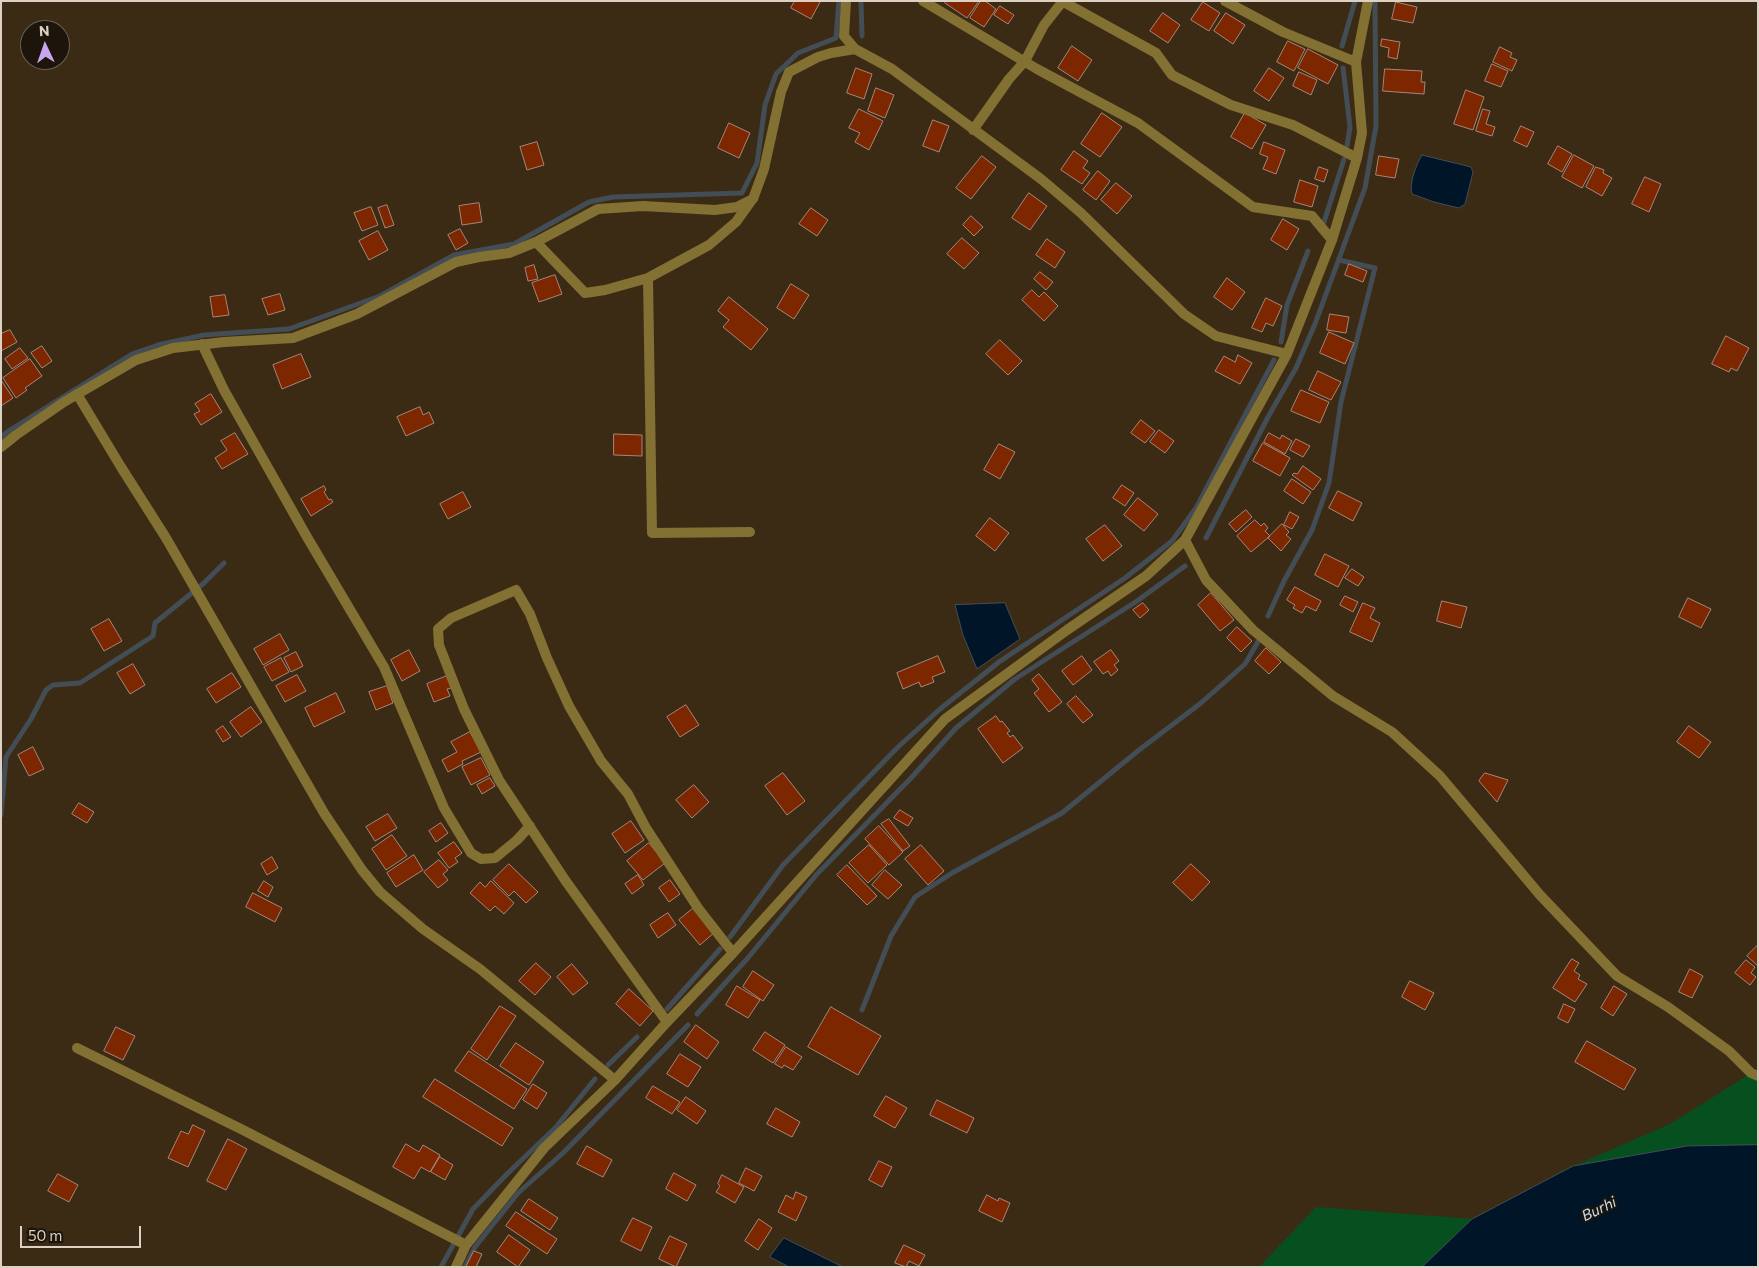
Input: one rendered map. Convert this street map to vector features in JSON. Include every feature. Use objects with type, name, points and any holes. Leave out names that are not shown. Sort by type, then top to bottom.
[{"type":"street","points":[[846,1],[844,36],[855,49],[892,69],[1041,179],[1081,213],[1184,314],[1216,336],[1287,354]]},
{"type":"street","points":[[922,1],[1024,61],[1138,123],[1253,207],[1312,216],[1332,240]]},
{"type":"street","points":[[973,130],[1024,61],[1044,25],[1062,1],[1156,53],[1172,74],[1180,79],[1231,105],[1293,125],[1357,158]]},
{"type":"street","points":[[1224,1],[1283,32],[1356,62]]},
{"type":"street","points":[[456,1267],[459,1241],[544,1148],[615,1080],[945,720],[1067,630],[1146,576],[1185,540],[1287,354],[1332,240],[1357,158],[1362,133],[1356,62],[1368,1]]},
{"type":"street","points":[[536,242],[585,293],[605,290],[648,278],[709,245],[736,222],[753,200],[764,169],[780,92],[789,72],[818,57],[855,49]]},
{"type":"street","points":[[1,448],[16,435],[78,394],[136,360],[173,348],[202,344],[293,338],[357,314],[456,262],[479,256],[509,253],[536,242],[598,209],[643,206],[714,210],[737,207],[753,200]]},
{"type":"street","points":[[648,278],[652,533],[750,532]]},
{"type":"street","points":[[202,344],[224,390],[307,537],[384,667],[444,808],[471,853],[481,859],[495,858],[517,840],[530,826]]},
{"type":"street","points":[[78,394],[121,468],[166,538],[324,813],[362,870],[380,892],[423,929],[480,969],[615,1080]]},
{"type":"street","points":[[1185,540],[1206,580],[1253,630],[1333,696],[1392,732],[1440,776],[1540,895],[1617,976],[1668,1007],[1729,1051],[1751,1073],[1758,1076]]},
{"type":"street","points":[[667,1022],[565,880],[499,780],[464,709],[439,645],[438,629],[451,618],[516,590],[530,614],[547,658],[569,706],[601,761],[628,794],[646,828],[698,908],[733,953]]},
{"type":"street","points":[[77,1048],[243,1130],[459,1241]]},
{"type":"green space","points":[[1751,1073],[1758,1076],[1758,1145],[1687,1146],[1574,1166],[1672,1123]]},
{"type":"green space","points":[[1316,1207],[1472,1219],[1422,1267],[1259,1267]]},
{"type":"water","points":[[1422,155],[1471,167],[1473,172],[1465,204],[1459,208],[1412,194],[1411,185],[1417,164]]},
{"type":"water","points":[[1005,603],[1020,639],[977,669],[963,635],[955,605]]},
{"type":"water","name":"Burhi","points":[[1758,1145],[1758,1267],[1422,1267],[1472,1219],[1573,1166],[1687,1146]]},
{"type":"water","points":[[784,1238],[843,1267],[789,1267],[770,1257]]},
{"type":"building","points":[[795,1],[820,2],[811,19],[791,8]]},
{"type":"building","points":[[946,1],[979,1],[967,18],[945,3]]},
{"type":"building","points":[[981,1],[985,1],[996,9],[984,27],[970,18]]},
{"type":"building","points":[[1203,2],[1220,13],[1209,31],[1191,20]]},
{"type":"building","points":[[1396,2],[1417,7],[1413,23],[1392,19]]},
{"type":"building","points":[[1000,6],[1014,15],[1008,24],[994,15]]},
{"type":"building","points":[[1163,13],[1180,25],[1168,43],[1150,31]]},
{"type":"building","points":[[1226,13],[1245,25],[1233,44],[1214,31]]},
{"type":"building","points":[[1382,39],[1400,42],[1397,59],[1388,57],[1389,48],[1381,46]]},
{"type":"building","points":[[1288,41],[1305,49],[1294,71],[1277,62]]},
{"type":"building","points":[[1072,46],[1092,60],[1078,81],[1058,68]]},
{"type":"building","points":[[1500,47],[1512,53],[1510,57],[1517,60],[1512,71],[1493,62]]},
{"type":"building","points":[[1308,49],[1338,65],[1328,84],[1298,68]]},
{"type":"building","points":[[1492,64],[1508,71],[1501,87],[1485,81]]},
{"type":"building","points":[[856,68],[872,74],[864,99],[847,93]]},
{"type":"building","points":[[1269,68],[1284,78],[1269,101],[1254,91]]},
{"type":"building","points":[[1385,69],[1422,71],[1421,82],[1425,82],[1424,94],[1383,91]]},
{"type":"building","points":[[1299,72],[1317,80],[1311,95],[1293,86]]},
{"type":"building","points":[[876,88],[894,95],[885,118],[868,111]]},
{"type":"building","points":[[1466,90],[1484,97],[1473,130],[1454,124]]},
{"type":"building","points":[[859,109],[883,121],[869,150],[855,142],[860,133],[849,128]]},
{"type":"building","points":[[1483,109],[1490,111],[1486,124],[1495,127],[1492,136],[1476,131]]},
{"type":"building","points":[[1102,113],[1122,127],[1100,157],[1081,144]]},
{"type":"building","points":[[1245,113],[1266,125],[1252,149],[1231,137]]},
{"type":"building","points":[[933,120],[949,126],[939,152],[923,146]]},
{"type":"building","points":[[729,123],[750,133],[739,158],[718,148]]},
{"type":"building","points":[[1521,126],[1534,132],[1527,147],[1514,141]]},
{"type":"building","points":[[537,142],[544,165],[527,170],[520,147]]},
{"type":"building","points":[[1264,142],[1285,150],[1276,174],[1263,169],[1268,157],[1260,154]]},
{"type":"building","points":[[1558,146],[1572,154],[1562,172],[1548,164]]},
{"type":"building","points":[[1074,151],[1088,161],[1083,168],[1090,173],[1082,184],[1061,170]]},
{"type":"building","points":[[1574,155],[1594,166],[1582,188],[1562,177]]},
{"type":"building","points":[[982,156],[996,167],[971,199],[956,188]]},
{"type":"building","points":[[1379,156],[1399,159],[1395,178],[1376,175]]},
{"type":"building","points":[[1319,167],[1328,170],[1324,182],[1315,179]]},
{"type":"building","points":[[1596,167],[1604,170],[1603,173],[1612,178],[1602,196],[1586,187]]},
{"type":"building","points":[[1098,171],[1110,181],[1096,200],[1083,190]]},
{"type":"building","points":[[1645,177],[1661,184],[1649,212],[1632,204]]},
{"type":"building","points":[[1300,180],[1318,186],[1312,207],[1294,202]]},
{"type":"building","points":[[1116,183],[1132,196],[1117,214],[1101,200]]},
{"type":"building","points":[[1029,193],[1047,206],[1030,230],[1012,218]]},
{"type":"building","points":[[479,203],[482,222],[462,225],[459,206]]},
{"type":"building","points":[[387,205],[394,225],[385,228],[378,208]]},
{"type":"building","points":[[371,207],[378,225],[362,231],[354,213]]},
{"type":"building","points":[[811,208],[828,220],[817,236],[799,224]]},
{"type":"building","points":[[971,216],[983,227],[974,236],[963,225]]},
{"type":"building","points":[[1283,219],[1299,229],[1287,250],[1271,240]]},
{"type":"building","points":[[460,229],[468,243],[456,250],[448,235]]},
{"type":"building","points":[[378,231],[388,250],[369,260],[359,241]]},
{"type":"building","points":[[962,238],[979,253],[964,269],[947,254]]},
{"type":"building","points":[[1047,239],[1065,252],[1055,268],[1036,255]]},
{"type":"building","points":[[1349,264],[1367,271],[1363,282],[1345,275]]},
{"type":"building","points":[[534,265],[538,279],[528,281],[525,268]]},
{"type":"building","points":[[1040,272],[1053,282],[1046,290],[1034,279]]},
{"type":"building","points":[[555,275],[562,294],[539,302],[532,283]]},
{"type":"building","points":[[1227,278],[1245,292],[1232,310],[1214,297]]},
{"type":"building","points":[[791,284],[809,295],[794,319],[777,308]]},
{"type":"building","points":[[1032,290],[1039,297],[1044,292],[1058,306],[1044,321],[1022,300]]},
{"type":"building","points":[[280,294],[285,310],[268,315],[262,299]]},
{"type":"building","points":[[225,295],[229,315],[213,317],[210,297]]},
{"type":"building","points":[[729,297],[768,329],[751,350],[723,327],[729,320],[718,311]]},
{"type":"building","points":[[1266,298],[1282,306],[1273,326],[1266,323],[1262,332],[1252,328]]},
{"type":"building","points":[[1330,314],[1349,317],[1346,333],[1327,330]]},
{"type":"building","points":[[10,330],[17,342],[1,351],[1,334]]},
{"type":"building","points":[[1329,332],[1354,343],[1345,364],[1320,353]]},
{"type":"building","points":[[1726,336],[1749,348],[1737,371],[1731,368],[1729,372],[1712,364]]},
{"type":"building","points":[[1000,340],[1022,361],[1008,375],[986,354]]},
{"type":"building","points":[[42,346],[52,361],[42,368],[31,353]]},
{"type":"building","points":[[20,348],[28,358],[12,369],[5,359]]},
{"type":"building","points":[[301,354],[311,377],[282,389],[273,365]]},
{"type":"building","points":[[1238,355],[1252,363],[1240,384],[1215,371],[1224,356],[1235,362]]},
{"type":"building","points":[[30,359],[42,376],[25,388],[27,390],[16,398],[3,378]]},
{"type":"building","points":[[1318,371],[1341,382],[1331,400],[1309,390]]},
{"type":"building","points":[[1,380],[13,398],[1,406]]},
{"type":"building","points":[[1301,390],[1329,402],[1320,423],[1291,411]]},
{"type":"building","points":[[211,394],[222,412],[201,425],[194,414],[200,411],[195,404]]},
{"type":"building","points":[[420,407],[423,415],[429,412],[434,423],[406,436],[397,417]]},
{"type":"building","points":[[1141,420],[1155,431],[1145,443],[1131,433]]},
{"type":"building","points":[[1159,430],[1174,441],[1165,453],[1150,442]]},
{"type":"building","points":[[235,433],[248,454],[222,469],[215,458],[227,450],[221,441]]},
{"type":"building","points":[[1269,433],[1280,439],[1282,435],[1292,441],[1285,454],[1264,442]]},
{"type":"building","points":[[614,434],[642,435],[642,456],[614,455]]},
{"type":"building","points":[[1296,439],[1310,446],[1303,457],[1290,450]]},
{"type":"building","points":[[1263,443],[1290,458],[1280,476],[1253,461]]},
{"type":"building","points":[[999,444],[1015,452],[1000,479],[984,470]]},
{"type":"building","points":[[1303,466],[1321,479],[1313,490],[1292,475],[1294,473],[1297,474]]},
{"type":"building","points":[[1292,479],[1311,492],[1303,504],[1284,491]]},
{"type":"building","points":[[1122,485],[1134,493],[1125,506],[1113,498]]},
{"type":"building","points":[[324,486],[326,490],[324,492],[329,500],[331,499],[333,502],[311,516],[301,499]]},
{"type":"building","points":[[1338,491],[1362,503],[1353,521],[1329,508]]},
{"type":"building","points":[[463,492],[471,507],[448,519],[440,504]]},
{"type":"building","points":[[1138,498],[1158,514],[1144,531],[1124,515]]},
{"type":"building","points":[[1246,510],[1252,517],[1236,532],[1229,524]]},
{"type":"building","points":[[1290,512],[1299,517],[1292,529],[1284,525]]},
{"type":"building","points":[[990,518],[1009,533],[995,551],[976,536]]},
{"type":"building","points":[[1255,520],[1261,526],[1264,523],[1268,528],[1265,531],[1270,536],[1251,552],[1237,536]]},
{"type":"building","points":[[1282,524],[1289,532],[1286,535],[1291,539],[1281,551],[1268,538]]},
{"type":"building","points":[[1105,525],[1122,546],[1103,561],[1086,539]]},
{"type":"building","points":[[1325,554],[1349,566],[1338,587],[1315,575]]},
{"type":"building","points":[[1352,569],[1364,577],[1358,586],[1345,578]]},
{"type":"building","points":[[1295,587],[1321,601],[1316,611],[1306,606],[1302,613],[1293,608],[1295,605],[1287,600]]},
{"type":"building","points":[[1211,593],[1234,620],[1220,631],[1198,605]]},
{"type":"building","points":[[1345,596],[1358,602],[1353,612],[1340,605]]},
{"type":"building","points":[[1688,598],[1711,609],[1701,628],[1679,617]]},
{"type":"building","points":[[1442,601],[1467,607],[1461,628],[1437,621]]},
{"type":"building","points":[[1143,603],[1149,610],[1140,618],[1133,610]]},
{"type":"building","points":[[1363,603],[1375,608],[1370,618],[1380,623],[1372,642],[1350,632]]},
{"type":"building","points":[[109,619],[122,641],[104,651],[91,629]]},
{"type":"building","points":[[1237,627],[1252,641],[1241,652],[1227,638]]},
{"type":"building","points":[[280,634],[289,650],[263,665],[254,649]]},
{"type":"building","points":[[1266,648],[1281,662],[1269,674],[1255,661]]},
{"type":"building","points":[[409,650],[420,671],[402,681],[391,660]]},
{"type":"building","points":[[1111,650],[1119,661],[1114,665],[1118,670],[1111,676],[1108,671],[1103,674],[1094,662]]},
{"type":"building","points":[[296,652],[303,666],[291,672],[284,658]]},
{"type":"building","points":[[938,656],[945,672],[932,677],[934,682],[921,687],[919,682],[903,689],[897,673]]},
{"type":"building","points":[[1082,656],[1092,670],[1073,685],[1062,671]]},
{"type":"building","points":[[281,658],[289,672],[272,681],[264,667]]},
{"type":"building","points":[[133,664],[145,685],[130,694],[117,673]]},
{"type":"building","points":[[232,673],[241,687],[216,703],[207,689]]},
{"type":"building","points":[[1039,674],[1062,702],[1049,712],[1034,693],[1039,689],[1032,680]]},
{"type":"building","points":[[297,675],[306,691],[285,702],[276,686]]},
{"type":"building","points":[[447,676],[451,688],[447,689],[450,696],[434,702],[427,684]]},
{"type":"building","points":[[387,686],[393,703],[376,710],[369,692]]},
{"type":"building","points":[[336,693],[345,712],[314,727],[305,708]]},
{"type":"building","points":[[1076,696],[1093,715],[1083,723],[1067,704]]},
{"type":"building","points":[[686,705],[699,725],[680,737],[667,717]]},
{"type":"building","points":[[251,707],[262,722],[241,737],[230,722]]},
{"type":"building","points":[[996,716],[1010,731],[1007,733],[1010,737],[1013,735],[1023,748],[1003,763],[978,729]]},
{"type":"building","points":[[223,726],[231,737],[223,742],[216,731]]},
{"type":"building","points":[[1689,726],[1711,742],[1699,758],[1677,742]]},
{"type":"building","points":[[470,732],[481,752],[462,761],[463,764],[448,772],[442,760],[457,752],[451,742]]},
{"type":"building","points":[[33,747],[44,769],[29,776],[18,755]]},
{"type":"building","points":[[481,758],[490,775],[471,785],[462,767]]},
{"type":"building","points":[[783,773],[805,801],[787,815],[765,786]]},
{"type":"building","points":[[1485,773],[1508,780],[1497,802],[1479,781]]},
{"type":"building","points":[[490,778],[495,786],[482,794],[477,785]]},
{"type":"building","points":[[694,785],[709,802],[692,818],[676,800]]},
{"type":"building","points":[[79,803],[94,812],[87,823],[72,814]]},
{"type":"building","points":[[900,810],[913,818],[908,826],[894,818]]},
{"type":"building","points":[[388,814],[397,828],[375,841],[366,827]]},
{"type":"building","points":[[889,819],[910,846],[903,851],[881,824]]},
{"type":"building","points":[[631,821],[644,840],[625,853],[612,834]]},
{"type":"building","points":[[441,823],[448,833],[436,842],[429,831]]},
{"type":"building","points":[[879,826],[903,852],[889,865],[865,839]]},
{"type":"building","points":[[392,835],[407,856],[386,870],[372,849]]},
{"type":"building","points":[[454,842],[462,853],[455,858],[458,862],[449,868],[438,853]]},
{"type":"building","points":[[649,843],[665,863],[643,880],[627,861]]},
{"type":"building","points":[[869,845],[887,865],[868,883],[849,863]]},
{"type":"building","points":[[921,845],[944,871],[928,885],[905,859]]},
{"type":"building","points":[[414,855],[423,870],[396,887],[387,873]]},
{"type":"building","points":[[272,857],[278,868],[267,875],[261,864]]},
{"type":"building","points":[[439,860],[448,870],[443,874],[448,880],[438,888],[424,872]]},
{"type":"building","points":[[509,864],[538,892],[526,903],[514,891],[509,896],[493,880]]},
{"type":"building","points":[[1191,864],[1210,882],[1192,901],[1173,883]]},
{"type":"building","points":[[847,865],[877,896],[867,905],[837,875]]},
{"type":"building","points":[[885,870],[902,885],[888,899],[872,885]]},
{"type":"building","points":[[638,875],[644,885],[632,894],[625,884]]},
{"type":"building","points":[[670,880],[680,894],[669,902],[659,888]]},
{"type":"building","points":[[264,881],[273,887],[268,897],[258,891]]},
{"type":"building","points":[[491,881],[514,903],[504,914],[495,906],[490,911],[470,893],[480,882],[485,887]]},
{"type":"building","points":[[253,893],[282,908],[275,922],[246,907]]},
{"type":"building","points":[[695,907],[715,932],[700,945],[679,920]]},
{"type":"building","points":[[668,913],[676,925],[658,938],[650,925]]},
{"type":"building","points":[[1758,945],[1758,966],[1747,956]]},
{"type":"building","points":[[1572,959],[1579,963],[1574,971],[1580,975],[1578,979],[1587,984],[1575,1002],[1553,988]]},
{"type":"building","points":[[1746,960],[1755,967],[1751,973],[1756,977],[1750,985],[1735,973]]},
{"type":"building","points":[[536,963],[551,977],[535,995],[519,981]]},
{"type":"building","points":[[572,964],[588,983],[573,995],[557,977]]},
{"type":"building","points":[[1690,969],[1703,976],[1692,998],[1679,992]]},
{"type":"building","points":[[753,971],[774,985],[763,1001],[743,987]]},
{"type":"building","points":[[1410,981],[1434,993],[1425,1010],[1402,997]]},
{"type":"building","points":[[737,986],[760,1000],[748,1018],[726,1005]]},
{"type":"building","points":[[1614,986],[1627,994],[1613,1016],[1601,1008]]},
{"type":"building","points":[[629,989],[653,1011],[640,1026],[616,1004]]},
{"type":"building","points":[[1564,1004],[1575,1009],[1568,1023],[1558,1018]]},
{"type":"building","points":[[500,1006],[516,1016],[487,1060],[471,1049]]},
{"type":"building","points":[[831,1007],[881,1036],[858,1075],[808,1047]]},
{"type":"building","points":[[696,1025],[719,1042],[707,1059],[684,1042]]},
{"type":"building","points":[[116,1027],[135,1036],[123,1060],[104,1051]]},
{"type":"building","points":[[765,1032],[785,1045],[773,1063],[753,1050]]},
{"type":"building","points":[[1587,1041],[1636,1069],[1624,1090],[1575,1062]]},
{"type":"building","points":[[516,1043],[544,1062],[529,1085],[500,1066]]},
{"type":"building","points":[[786,1047],[802,1057],[793,1070],[784,1065],[782,1068],[775,1064]]},
{"type":"building","points":[[469,1051],[527,1089],[514,1109],[455,1071]]},
{"type":"building","points":[[680,1054],[701,1067],[688,1087],[667,1074]]},
{"type":"building","points":[[435,1079],[513,1128],[502,1146],[423,1097]]},
{"type":"building","points":[[533,1084],[547,1093],[537,1109],[523,1100]]},
{"type":"building","points":[[653,1086],[680,1102],[672,1114],[646,1098]]},
{"type":"building","points":[[886,1096],[907,1108],[895,1128],[874,1116]]},
{"type":"building","points":[[686,1097],[706,1111],[697,1124],[677,1110]]},
{"type":"building","points":[[937,1100],[974,1118],[967,1133],[930,1115]]},
{"type":"building","points":[[776,1108],[800,1122],[792,1137],[767,1124]]},
{"type":"building","points":[[193,1125],[205,1131],[188,1167],[168,1158],[181,1131],[188,1134]]},
{"type":"building","points":[[228,1139],[247,1149],[226,1190],[207,1181]]},
{"type":"building","points":[[406,1144],[419,1152],[423,1145],[440,1155],[430,1172],[421,1167],[414,1179],[393,1167]]},
{"type":"building","points":[[587,1146],[612,1160],[603,1177],[577,1164]]},
{"type":"building","points":[[440,1157],[453,1165],[445,1180],[431,1172]]},
{"type":"building","points":[[879,1161],[892,1167],[882,1187],[869,1180]]},
{"type":"building","points":[[746,1168],[762,1176],[754,1191],[739,1183]]},
{"type":"building","points":[[674,1173],[696,1185],[687,1201],[666,1189]]},
{"type":"building","points":[[58,1174],[78,1185],[69,1202],[48,1191]]},
{"type":"building","points":[[722,1175],[744,1187],[735,1203],[716,1192],[720,1186],[718,1184]]},
{"type":"building","points":[[796,1192],[807,1197],[796,1221],[778,1212],[786,1195],[793,1199]]},
{"type":"building","points":[[987,1195],[998,1201],[999,1198],[1010,1203],[1002,1222],[979,1211]]},
{"type":"building","points":[[529,1199],[558,1218],[550,1230],[521,1211]]},
{"type":"building","points":[[516,1212],[557,1239],[547,1254],[506,1226]]},
{"type":"building","points":[[633,1218],[652,1227],[641,1251],[621,1241]]},
{"type":"building","points":[[759,1219],[772,1228],[758,1250],[745,1241]]},
{"type":"building","points":[[509,1235],[530,1250],[518,1267],[497,1252]]},
{"type":"building","points":[[670,1236],[687,1244],[676,1267],[659,1259]]},
{"type":"building","points":[[904,1245],[925,1255],[919,1266],[909,1261],[906,1267],[895,1263]]},
{"type":"building","points":[[474,1251],[482,1254],[476,1267],[466,1267]]},
{"type":"waterway","points":[[1,437],[132,354],[158,345],[204,335],[289,329],[380,296],[454,255],[514,244],[589,202],[613,197],[742,193],[757,163],[765,105],[776,74],[798,53],[836,38],[839,1]]},
{"type":"waterway","points":[[861,1],[862,36]]},
{"type":"waterway","points":[[1342,46],[1355,1]]},
{"type":"waterway","points":[[1206,538],[1268,417],[1296,368],[1315,324],[1365,188],[1376,126],[1375,1]]},
{"type":"waterway","points":[[1343,68],[1350,127],[1347,146]]},
{"type":"waterway","points":[[1324,222],[1344,159]]},
{"type":"waterway","points":[[1281,342],[1287,305],[1308,251]]},
{"type":"waterway","points":[[1268,616],[1284,581],[1312,530],[1329,483],[1341,402],[1375,268],[1339,260]]},
{"type":"waterway","points":[[730,937],[783,865],[898,747],[940,709],[999,662],[1125,578],[1172,541],[1196,508],[1274,360]]},
{"type":"waterway","points":[[1,815],[6,757],[31,719],[46,690],[53,685],[80,683],[153,636],[155,623],[204,583],[224,563]]},
{"type":"waterway","points":[[697,1014],[747,959],[817,874],[912,777],[956,728],[1015,679],[1137,601],[1185,566]]},
{"type":"waterway","points":[[862,1010],[891,936],[915,897],[952,873],[1062,813],[1139,750],[1201,703],[1245,664],[1262,635]]},
{"type":"waterway","points":[[667,1009],[720,949]]},
{"type":"waterway","points":[[465,1267],[475,1247],[518,1193],[563,1153],[688,1025]]},
{"type":"waterway","points":[[608,1065],[637,1037]]},
{"type":"waterway","points":[[441,1267],[473,1209],[556,1127],[595,1079]]}]
